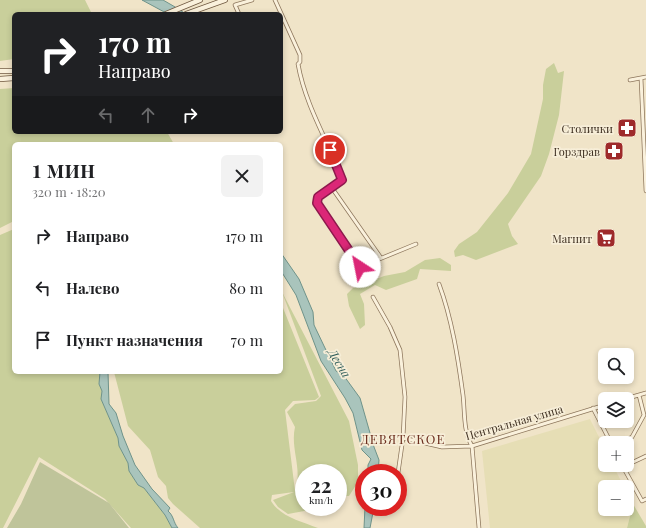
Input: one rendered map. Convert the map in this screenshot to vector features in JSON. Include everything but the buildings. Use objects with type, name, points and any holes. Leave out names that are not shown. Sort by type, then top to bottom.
[{"type":"main road","points":[[171,12],[199,0]]},
{"type":"main road","points":[[191,12],[225,0]]},
{"type":"main road","points":[[0,72],[12,71]]},
{"type":"main road","points":[[0,79],[12,78]]},
{"type":"street","points":[[238,12],[235,4],[252,0]]},
{"type":"street","points":[[275,0],[280,12]]},
{"type":"street","points":[[283,18],[300,55],[300,62],[298,64],[300,74],[313,112],[342,177],[342,180],[318,197],[317,203],[360,267],[416,244]]},
{"type":"street","points":[[630,80],[646,77]]},
{"type":"street","points":[[641,78],[646,191]]},
{"type":"street","points":[[332,188],[381,258]]},
{"type":"street","points":[[439,284],[447,306],[463,395],[467,438],[472,446],[479,528]]},
{"type":"street","points":[[373,297],[390,327],[400,350],[405,398],[403,438],[399,464]]},
{"type":"street","points":[[634,396],[646,393]]},
{"type":"street","points":[[633,436],[644,415],[639,395]]},
{"type":"street","name":"Центральная улица","points":[[403,438],[442,447],[472,446],[598,407]]},
{"type":"street","points":[[593,408],[598,418]]},
{"type":"street","points":[[634,461],[646,456]]},
{"type":"street","points":[[628,472],[642,501],[646,499]]},
{"type":"shaded area","points":[[590,419],[598,436],[598,472],[616,472],[620,480],[598,480],[598,516],[630,516],[627,528],[490,528],[482,451]]},
{"type":"green space","points":[[0,0],[85,0],[91,12],[12,12],[12,59],[0,61]]},
{"type":"green space","points":[[554,63],[558,73],[564,71],[559,115],[549,154],[541,176],[508,224],[512,236],[518,244],[476,260],[463,255],[455,257],[454,251],[459,244],[477,232],[508,193],[531,154],[543,99],[543,85],[546,69]]},
{"type":"green space","points":[[12,88],[12,134],[168,134],[173,142],[12,142],[12,222],[0,228],[0,89]]},
{"type":"green space","points":[[12,230],[12,374],[100,374],[99,384],[102,391],[101,399],[118,438],[119,446],[128,463],[129,471],[138,485],[144,488],[165,515],[172,528],[131,528],[105,499],[39,457],[3,528],[0,528],[0,235]]},
{"type":"green space","points":[[440,258],[451,265],[451,271],[420,269],[417,279],[386,290],[375,285],[360,294],[364,304],[365,325],[360,329],[349,306],[347,294],[353,288],[384,276],[405,272],[425,260]]},
{"type":"green space","points":[[283,294],[349,421],[358,464],[355,464],[355,487],[349,496],[347,496],[347,464],[297,464],[294,443],[295,427],[287,412],[295,404],[316,401],[321,396]]},
{"type":"green space","points":[[283,308],[319,397],[315,400],[293,401],[285,410],[295,491],[295,513],[288,514],[278,507],[273,500],[294,492],[272,495],[271,501],[286,515],[318,528],[200,528],[168,498],[166,486],[158,477],[150,450],[128,426],[115,374],[283,374]]},
{"type":"green space","points":[[40,462],[109,503],[129,528],[7,528],[21,504]]},
{"type":"green space","points":[[634,506],[646,528],[627,528],[630,516],[634,516]]},
{"type":"water","points":[[142,0],[163,0],[182,12],[164,12]]},
{"type":"water","points":[[283,256],[299,279],[313,312],[314,325],[336,371],[344,376],[360,398],[379,460],[379,464],[368,464],[371,459],[362,450],[353,413],[321,361],[296,295],[283,274]]},
{"type":"water","points":[[100,374],[108,374],[109,404],[116,413],[123,436],[135,465],[152,489],[170,508],[168,511],[178,528],[172,528],[165,515],[144,488],[138,485],[129,471],[128,463],[119,446],[118,438],[101,399],[102,391],[99,384]]},
{"type":"water","points":[[365,516],[372,516],[370,528],[364,528]]},
{"type":"place","name":"Столички","points":[[627,128]]},
{"type":"place","name":"Горздрав","points":[[614,151]]},
{"type":"place","name":"Магнит","points":[[606,238]]},
{"type":"district","name":"ДЕВЯТСКОЕ","points":[[403,438]]},
{"type":"route","points":[[330,150],[342,180],[316,200],[360,267]]},
{"type":"water label","name":"Десна","points":[[340,363]]}]
